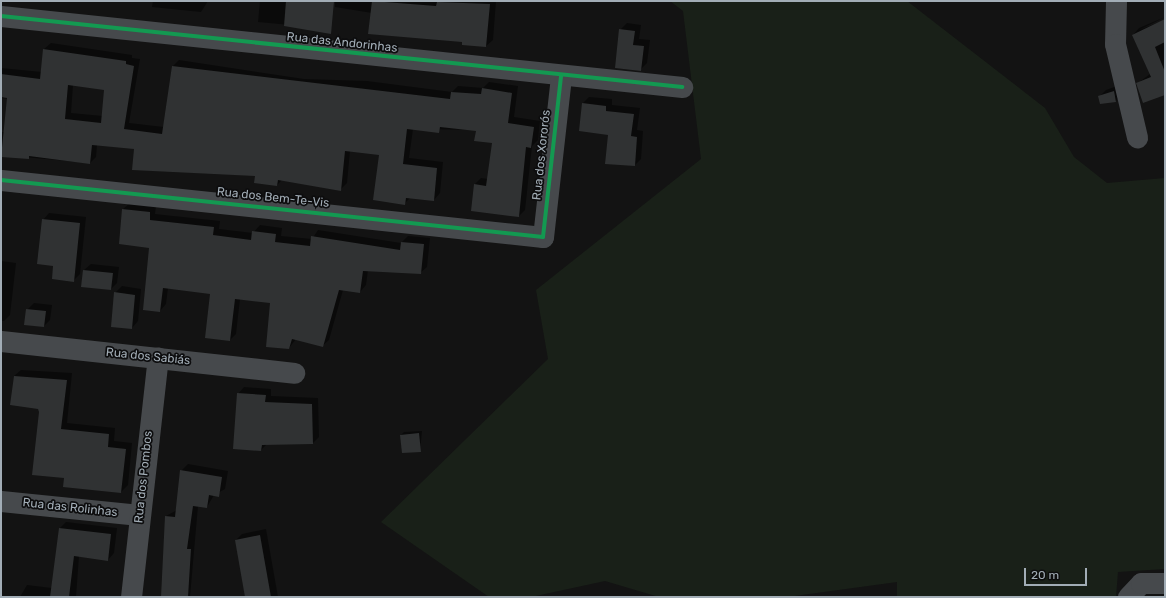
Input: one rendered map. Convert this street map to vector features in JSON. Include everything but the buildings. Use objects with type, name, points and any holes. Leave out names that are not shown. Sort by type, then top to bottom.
[{"type":"street","points":[[1116,1],[1115,44],[1137,137]]},
{"type":"street","name":"Rua das Andorinhas","points":[[1,16],[682,88]]},
{"type":"street","name":"Rua dos Xororós","points":[[543,236],[561,76]]},
{"type":"street","name":"Rua dos Bem-Te-Vis","points":[[1,180],[543,236]]},
{"type":"street","name":"Rua dos Sabiás","points":[[1,341],[294,373]]},
{"type":"street","name":"Rua dos Pombos","points":[[131,597],[139,515],[158,358]]},
{"type":"street","name":"Rua das Rolinhas","points":[[1,501],[139,515]]},
{"type":"street","points":[[1134,590],[1165,583]]},
{"type":"shaded area","points":[[670,1],[907,1],[1045,108],[1074,157],[1107,183],[1165,178],[1165,569],[1118,572],[1116,597],[897,597],[897,582],[787,597],[659,597],[605,581],[531,597],[489,597],[381,522],[548,359],[536,290],[701,159],[683,11]]},
{"type":"cycle path","points":[[1,16],[682,87]]},
{"type":"cycle path","points":[[1,180],[543,237],[561,76]]}]
